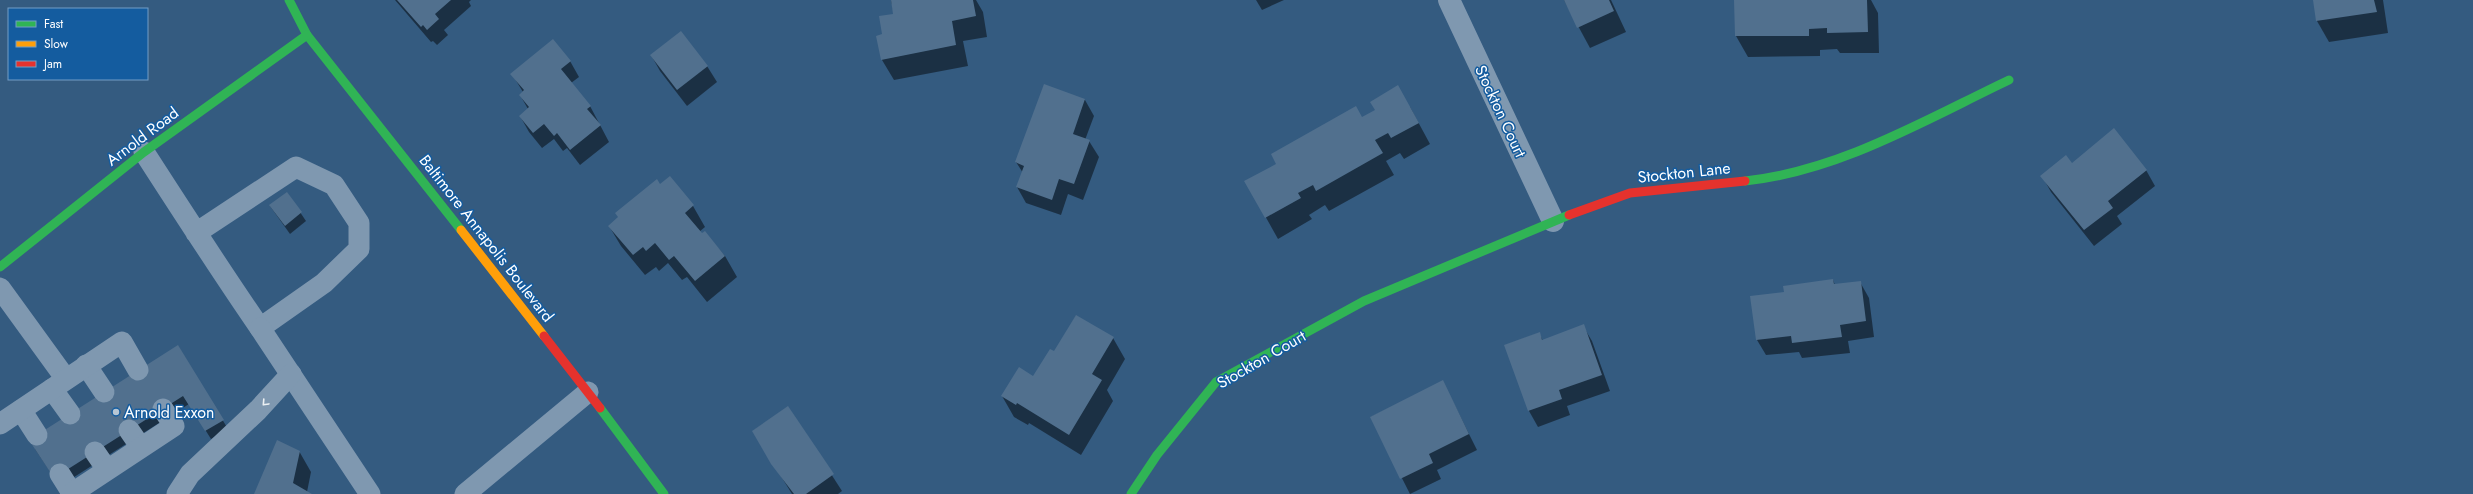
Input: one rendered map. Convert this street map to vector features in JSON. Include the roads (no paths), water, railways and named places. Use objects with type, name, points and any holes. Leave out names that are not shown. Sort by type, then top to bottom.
[{"type":"street","name":"Baltimore Annapolis Boulevard","points":[[289,0],[307,35],[588,392],[664,494]]},
{"type":"street","name":"Stockton Court","points":[[1449,0],[1553,221]]},
{"type":"street","name":"Arnold Road","points":[[0,267],[144,152],[307,35]]},
{"type":"street","name":"Stockton Lane","points":[[1364,301],[1553,221],[1630,193],[1771,178],[1862,150],[2009,80]]},
{"type":"street","name":"Stockton Court","points":[[1131,494],[1157,455],[1216,382],[1364,301]]},
{"type":"lane","points":[[144,152],[196,233],[370,494]]},
{"type":"lane","points":[[196,233],[296,167],[334,185],[359,222],[359,249],[324,283],[260,328]]},
{"type":"lane","points":[[0,288],[59,384],[70,414]]},
{"type":"lane","points":[[0,424],[122,342],[138,370]]},
{"type":"lane","points":[[86,366],[104,392]]},
{"type":"lane","points":[[177,494],[190,474],[258,410],[291,374]]},
{"type":"lane","points":[[465,494],[588,392]]},
{"type":"lane","points":[[60,474],[72,493],[101,460],[134,438],[174,426],[163,409]]},
{"type":"lane","points":[[21,410],[37,435]]},
{"type":"place","name":"Arnold Exxon","points":[[116,412]]}]
